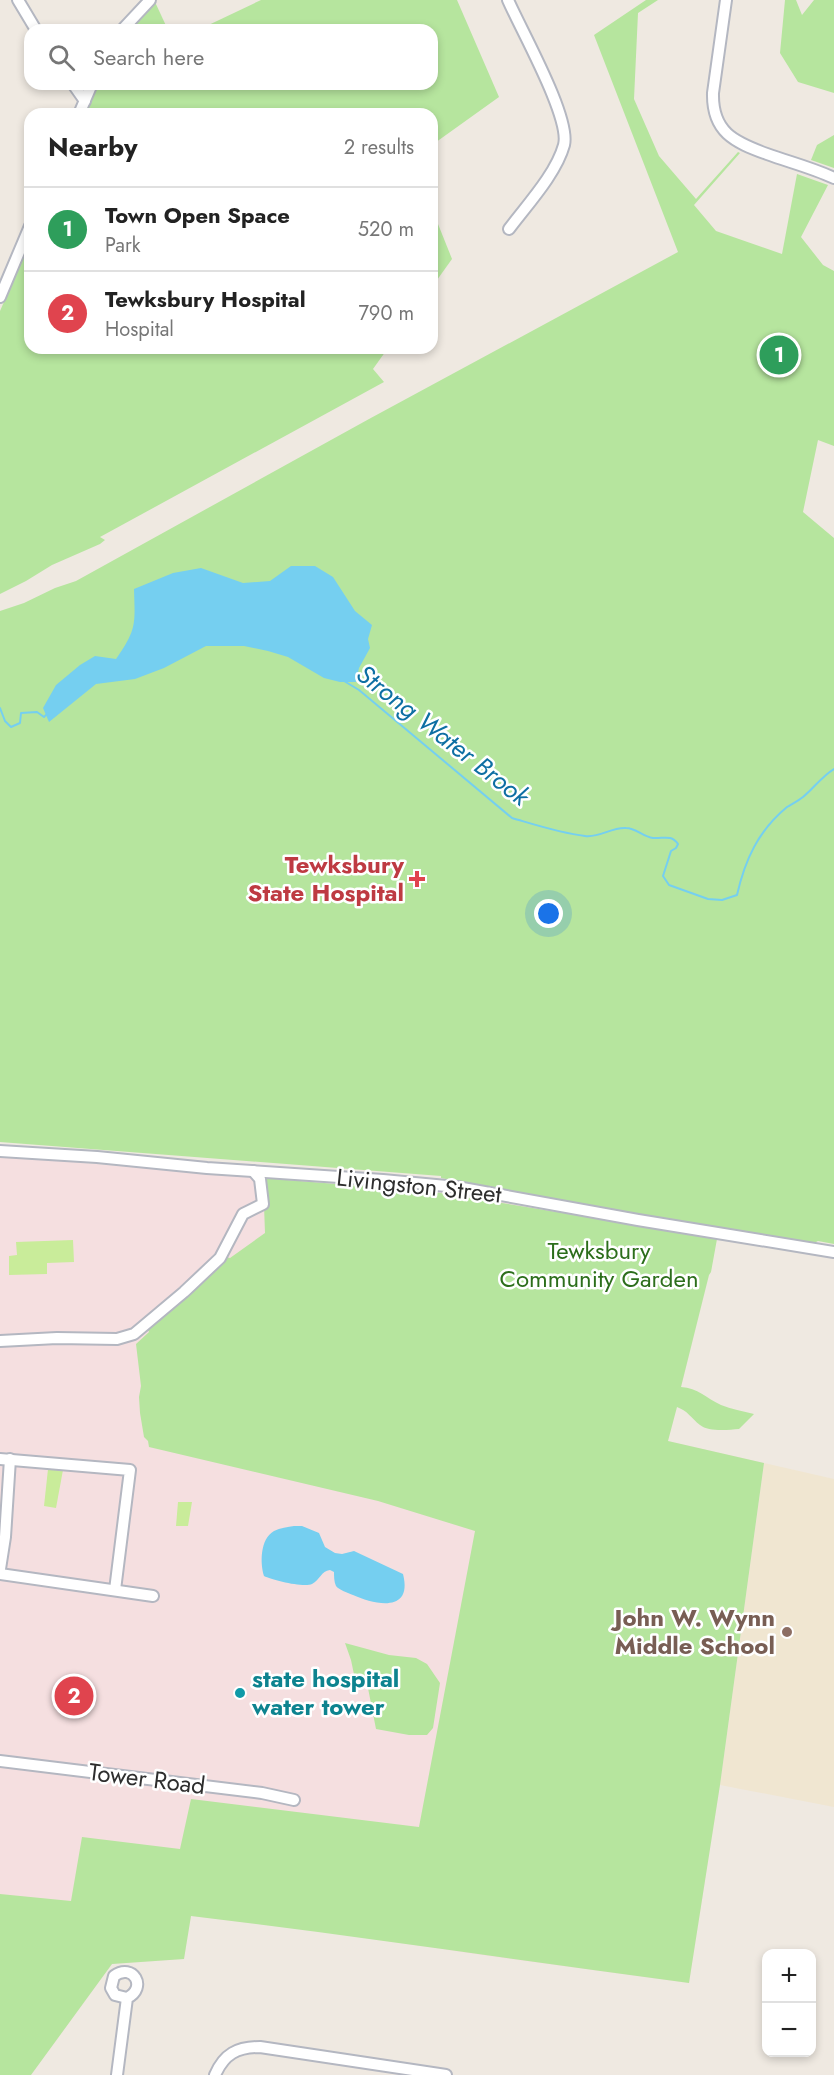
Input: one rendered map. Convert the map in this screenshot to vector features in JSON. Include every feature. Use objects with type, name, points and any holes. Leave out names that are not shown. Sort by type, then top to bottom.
[{"type":"street","points":[[18,0],[32,24]]},
{"type":"street","points":[[128,24],[150,0]]},
{"type":"street","points":[[508,0],[556,103],[564,128],[565,141],[552,170],[509,229]]},
{"type":"street","points":[[726,0],[713,93],[713,104],[720,126],[736,142],[834,178]]},
{"type":"street","points":[[77,90],[85,101]]},
{"type":"street","points":[[82,108],[90,90]]},
{"type":"street","points":[[0,297],[24,240]]},
{"type":"street","name":"Livingston Street","points":[[0,1151],[383,1180],[482,1191],[638,1220],[834,1252]]},
{"type":"street","points":[[0,1341],[57,1338],[117,1339],[134,1334],[184,1293],[220,1257],[243,1214],[263,1204],[260,1179],[253,1171]]},
{"type":"street","points":[[0,1569],[5,1537],[5,1459],[130,1470],[115,1590]]},
{"type":"street","points":[[0,1574],[153,1596]]},
{"type":"street","name":"Tower Road","points":[[0,1761],[262,1792],[294,1800]]},
{"type":"street","points":[[117,2075],[127,1998]]},
{"type":"street","points":[[215,2075],[222,2062],[236,2050],[260,2047],[446,2075]]},
{"type":"shaded area","points":[[0,1156],[434,1192],[717,1239],[668,1441],[764,1463],[720,1785],[689,1983],[326,1932],[191,1916],[184,1959],[112,1964],[31,2075],[0,2075]]},
{"type":"shaded area","name":"John W. Wynn Middle School","points":[[764,1463],[834,1479],[834,1807],[720,1785]]},
{"type":"green space","points":[[261,0],[457,0],[499,97],[438,141],[438,108],[87,108],[94,90],[438,90],[438,24],[211,24]]},
{"type":"green space","name":"Tewksbury State Hospital","points":[[646,0],[658,0],[638,13],[634,99],[659,156],[696,199],[738,152],[740,153],[694,205],[716,231],[782,254],[797,174],[828,185],[801,237],[823,265],[834,271],[834,446],[818,440],[803,512],[834,538],[834,1244],[818,1241],[812,1244],[623,1212],[441,1178],[441,1176],[0,1142],[0,611],[76,581],[678,252],[594,35]]},
{"type":"green space","points":[[785,0],[796,0],[802,15],[814,0],[834,0],[834,93],[798,82],[780,53]]},
{"type":"green space","points":[[155,2],[165,24],[134,24]]},
{"type":"green space","points":[[834,135],[834,168],[811,160],[817,145]]},
{"type":"green space","points":[[438,224],[452,259],[438,279]]},
{"type":"green space","points":[[24,256],[24,354],[384,354],[373,369],[384,382],[100,537],[105,540],[100,544],[52,565],[0,594],[0,311]]},
{"type":"green space","name":"Tewksbury Community Garden","points":[[263,1178],[434,1192],[557,1212],[557,1210],[717,1239],[711,1272],[681,1387],[697,1391],[721,1405],[754,1414],[739,1429],[713,1430],[704,1427],[677,1407],[668,1441],[764,1463],[720,1785],[689,1983],[191,1916],[184,1959],[112,1964],[31,2075],[0,2075],[0,1894],[71,1901],[82,1837],[180,1849],[191,1799],[419,1827],[475,1531],[378,1501],[149,1447],[144,1437],[140,1413],[141,1386],[136,1344],[149,1332],[147,1328],[226,1257],[230,1258],[265,1233]]},
{"type":"green space","points":[[73,1240],[74,1262],[47,1263],[47,1274],[9,1275],[9,1256],[17,1255],[16,1242]]},
{"type":"green space","points":[[48,1469],[63,1470],[56,1508],[44,1506]]},
{"type":"green space","points":[[178,1502],[192,1502],[188,1526],[176,1526]]},
{"type":"green space","points":[[345,1643],[389,1655],[416,1658],[427,1664],[440,1683],[433,1728],[427,1735],[409,1735],[376,1729],[367,1683],[361,1680],[356,1684]]},
{"type":"water","points":[[291,566],[315,566],[333,577],[355,611],[372,625],[368,639],[370,648],[359,668],[356,682],[340,682],[324,678],[288,657],[268,651],[244,646],[206,646],[164,668],[135,679],[96,684],[49,722],[43,708],[56,685],[95,656],[116,659],[123,649],[133,626],[134,589],[173,573],[201,568],[243,583],[270,581]]},
{"type":"water","points":[[302,1526],[319,1533],[325,1547],[335,1553],[354,1551],[403,1574],[405,1587],[402,1595],[390,1603],[362,1599],[337,1587],[334,1572],[330,1570],[308,1585],[288,1583],[264,1576],[262,1558],[264,1545],[269,1535],[281,1528]]},
{"type":"waterway","name":"Strong Water Brook","points":[[344,681],[359,690],[512,818],[557,831],[585,836],[626,828],[649,837],[673,839],[678,844],[671,851],[663,876],[669,885],[708,899],[722,900],[737,895],[749,858],[768,826],[787,807],[803,797],[834,769]]},
{"type":"waterway","name":"Strong Water Brook","points":[[0,708],[5,721],[11,727],[20,723],[21,713],[37,712],[44,717],[48,713]]},
{"type":"place","name":"Town Open Space","points":[[779,355]]},
{"type":"place","name":"Tewksbury State Hospital","points":[[417,879]]},
{"type":"place","name":"John W. Wynn Middle School","points":[[787,1632]]},
{"type":"place","name":"state hospital water tower","points":[[240,1693]]},
{"type":"place","name":"Tewksbury Hospital","points":[[74,1696]]}]
